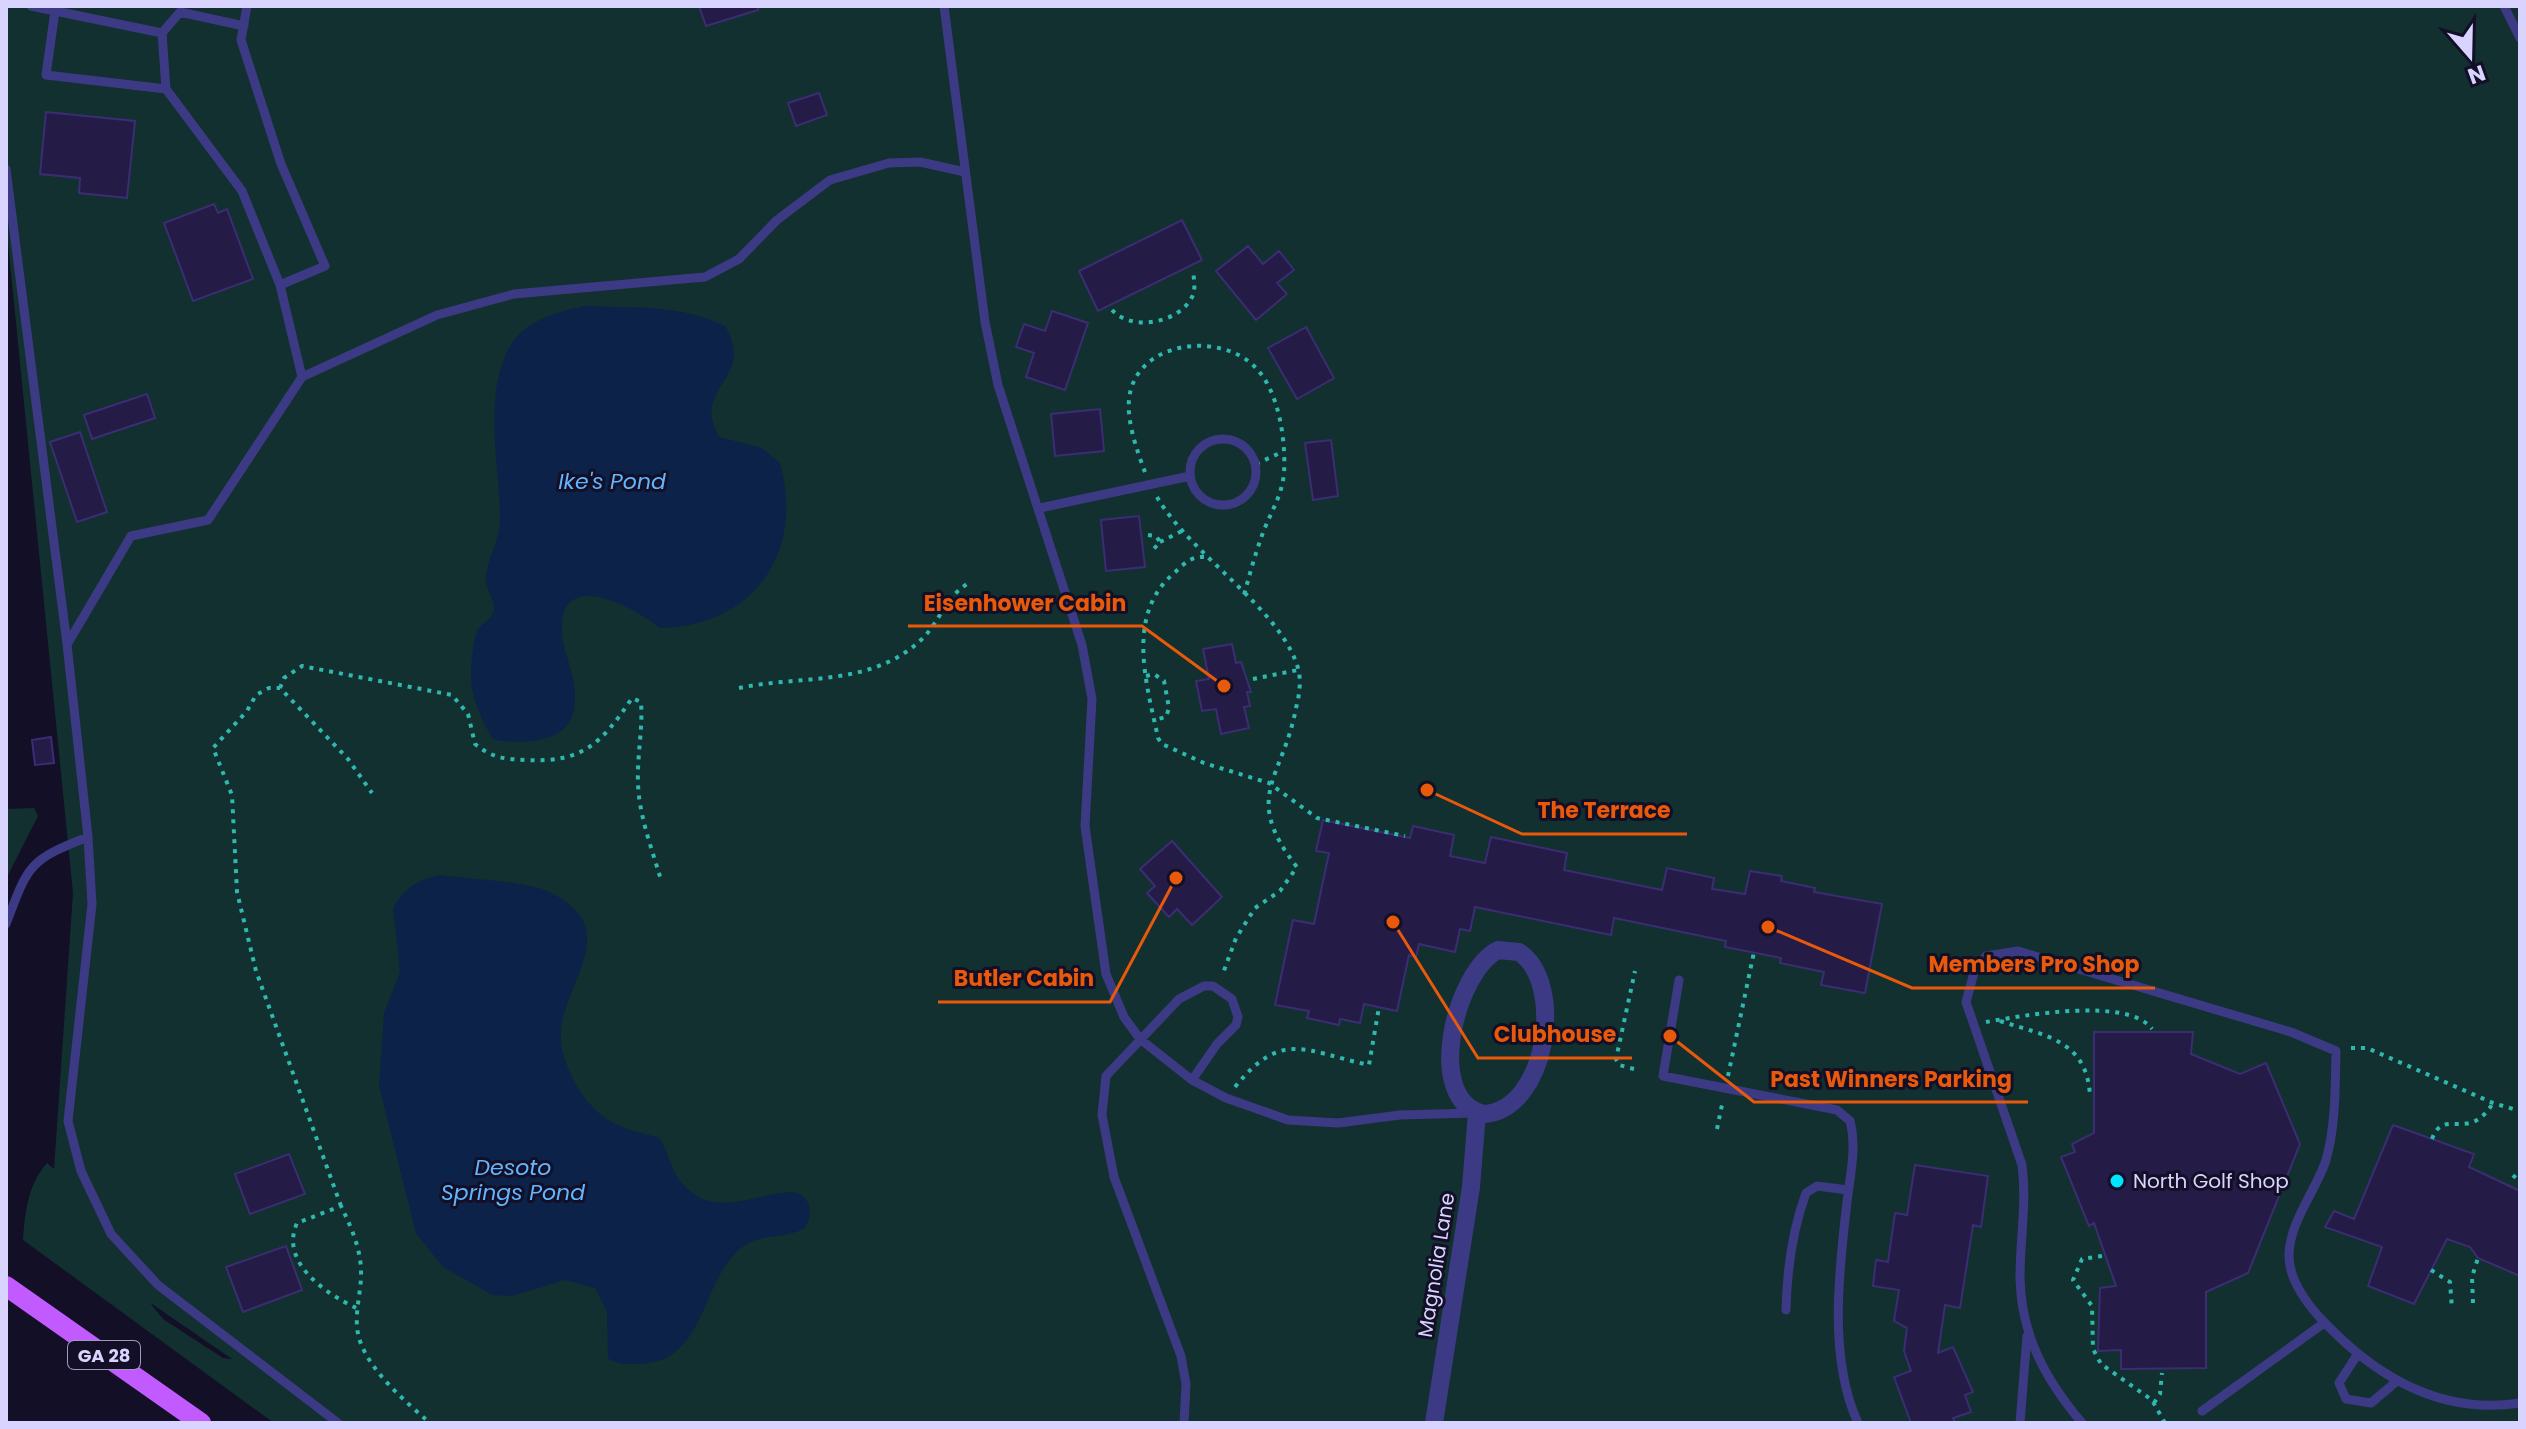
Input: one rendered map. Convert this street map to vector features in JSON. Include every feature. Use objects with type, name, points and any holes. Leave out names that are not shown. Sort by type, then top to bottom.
[{"type":"main road","name":"GA 28","points":[[6,1286],[201,1423]]},
{"type":"street","points":[[1498,950],[1512,950],[1525,956],[1535,972],[1543,1013],[1542,1050],[1534,1074],[1517,1100],[1501,1111],[1477,1113],[1462,1098],[1454,1080],[1453,1021],[1464,990],[1484,959],[1498,950]]},
{"type":"street","name":"Magnolia Lane","points":[[1434,1423],[1471,1187],[1477,1113]]},
{"type":"lane","points":[[31,6],[162,33]]},
{"type":"lane","points":[[247,6],[241,40],[281,164],[325,266],[280,285]]},
{"type":"lane","points":[[944,6],[985,322],[998,385],[1082,645],[1092,699],[1085,826],[1106,974],[1124,1017],[1140,1039],[1192,1080],[1226,1098],[1288,1120],[1313,1123],[1477,1113]]},
{"type":"lane","points":[[2504,6],[2520,38]]},
{"type":"lane","points":[[55,11],[46,75],[166,89]]},
{"type":"lane","points":[[244,26],[180,12],[162,33],[166,89],[242,191],[280,285],[302,377]]},
{"type":"lane","points":[[67,644],[131,536],[208,520],[302,377],[437,315],[514,294],[705,277],[739,259],[810,192],[858,170],[889,163],[920,162],[965,172]]},
{"type":"lane","points":[[6,169],[67,644],[88,837],[92,904],[68,1121],[81,1171],[111,1234],[158,1285],[338,1423]]},
{"type":"lane","points":[[1223,439],[1243,446],[1256,464],[1254,485],[1240,501],[1229,505],[1219,506],[1199,496],[1190,476],[1195,455],[1212,441],[1223,439]]},
{"type":"lane","points":[[1040,508],[1190,476]]},
{"type":"lane","points":[[6,924],[24,876],[36,861],[88,837]]},
{"type":"lane","points":[[2020,1423],[2027,1333],[2020,1276],[2025,1191],[2022,1165],[1966,1002],[1975,969],[1986,956],[2018,951],[2288,1031],[2336,1051],[2332,1133],[2289,1256],[2298,1286],[2324,1323],[2357,1355],[2397,1381],[2471,1406],[2520,1403]]},
{"type":"lane","points":[[1679,980],[1663,1076],[1784,1098],[1844,1113],[1853,1140],[1838,1300],[1846,1381],[1858,1423]]},
{"type":"lane","points":[[1184,1423],[1186,1384],[1181,1356],[1106,1147],[1102,1089],[1106,1076],[1140,1039],[1191,992],[1213,986],[1225,991],[1237,1007],[1236,1025],[1217,1044],[1192,1080]]},
{"type":"lane","points":[[1786,1310],[1791,1246],[1806,1193],[1817,1186],[1848,1190]]},
{"type":"lane","points":[[2202,1411],[2324,1323]]},
{"type":"lane","points":[[2027,1333],[2043,1372],[2082,1423]]},
{"type":"lane","points":[[2357,1355],[2339,1383],[2346,1399],[2371,1403],[2397,1381]]},
{"type":"path","points":[[1112,310],[1128,321],[1162,320],[1180,312],[1192,298],[1193,271]]},
{"type":"path","points":[[1234,984],[1221,978],[1236,938],[1255,908],[1280,891],[1297,867],[1275,833],[1269,805],[1269,783],[1291,738],[1301,685],[1292,652],[1275,626],[1206,558],[1182,531],[1150,484],[1137,453],[1128,403],[1130,390],[1153,360],[1182,346],[1215,348],[1254,366],[1272,394],[1282,452],[1282,492],[1264,530],[1244,595]]},
{"type":"path","points":[[1256,464],[1282,452]]},
{"type":"path","points":[[1151,552],[1160,542],[1182,531]]},
{"type":"path","points":[[1148,535],[1156,536],[1160,542]]},
{"type":"path","points":[[1206,558],[1195,557],[1178,570],[1149,608],[1144,623],[1146,676],[1162,744],[1204,763],[1269,783],[1317,818],[1405,836]]},
{"type":"path","points":[[739,688],[819,680],[879,666],[921,640],[945,602],[967,584]]},
{"type":"path","points":[[280,688],[284,678],[302,666],[452,695],[468,714],[475,744],[492,758],[554,761],[576,756],[596,743],[632,698],[641,702],[644,731],[638,783],[646,829],[661,880]]},
{"type":"path","points":[[1253,679],[1298,670]]},
{"type":"path","points":[[1146,676],[1154,674],[1164,681],[1169,708],[1166,717],[1154,720]]},
{"type":"path","points":[[372,793],[348,759],[280,688],[269,688],[256,695],[247,711],[213,748],[232,795],[237,892],[256,971],[341,1206],[359,1247],[362,1274],[356,1308],[361,1343],[369,1357],[430,1423]]},
{"type":"path","points":[[1726,1085],[1754,952]]},
{"type":"path","points":[[1634,1069],[1619,1065],[1616,1055],[1635,971]]},
{"type":"path","points":[[1226,1098],[1256,1062],[1278,1049],[1369,1065],[1379,1007]]},
{"type":"path","points":[[1972,1025],[2104,1011],[2132,1016],[2152,1029]]},
{"type":"path","points":[[1998,1020],[2047,1036],[2069,1048],[2084,1061],[2090,1096]]},
{"type":"path","points":[[2336,1051],[2367,1048],[2493,1103],[2520,1111]]},
{"type":"path","points":[[1717,1129],[1723,1099]]},
{"type":"path","points":[[2432,1139],[2436,1129],[2443,1124],[2474,1125],[2484,1119],[2493,1103]]},
{"type":"path","points":[[2513,1178],[2520,1170]]},
{"type":"path","points":[[341,1206],[297,1223],[295,1245],[314,1285],[356,1308]]},
{"type":"path","points":[[2102,1256],[2082,1259],[2073,1280],[2092,1306],[2093,1349],[2101,1364],[2154,1403],[2165,1423]]},
{"type":"path","points":[[2473,1303],[2472,1277],[2478,1258]]},
{"type":"path","points":[[2431,1270],[2450,1282],[2452,1309]]},
{"type":"path","points":[[2154,1403],[2160,1394],[2162,1373]]},
{"type":"green space","points":[[6,6],[2520,6],[2520,1423],[274,1423],[23,1240],[26,1209],[32,1189],[47,1163],[54,1169],[73,893],[6,223]],"holes":[[[151,1304],[232,1359],[223,1358],[163,1319]]]},
{"type":"green space","points":[[34,808],[38,816],[6,879],[6,809]]},
{"type":"water","name":"Ike's Pond","points":[[584,306],[674,311],[725,326],[733,344],[733,359],[712,406],[712,420],[719,437],[762,448],[780,463],[786,496],[785,526],[778,554],[765,578],[746,598],[722,614],[693,624],[660,628],[617,603],[585,596],[572,601],[564,612],[562,633],[575,695],[569,723],[560,732],[534,741],[500,741],[493,739],[481,717],[471,676],[476,633],[494,609],[485,578],[500,523],[494,415],[499,375],[511,344],[527,327],[548,316]]},
{"type":"water","name":"Desoto Springs Pond","points":[[440,875],[539,888],[571,906],[583,921],[587,938],[585,955],[565,1011],[561,1044],[575,1083],[598,1112],[619,1126],[659,1138],[681,1182],[706,1200],[733,1202],[792,1192],[807,1201],[810,1211],[805,1228],[757,1240],[741,1248],[717,1280],[690,1336],[677,1351],[660,1360],[625,1364],[608,1358],[607,1312],[595,1288],[565,1280],[512,1296],[493,1295],[443,1267],[416,1233],[379,1086],[384,1013],[400,972],[393,908],[412,886]]},
{"type":"building","points":[[699,6],[758,6],[758,10],[706,26]]},
{"type":"building","points":[[819,93],[827,115],[796,126],[788,103]]},
{"type":"building","points":[[46,112],[135,121],[127,198],[79,193],[80,178],[40,174]]},
{"type":"building","points":[[214,204],[218,213],[227,209],[253,279],[193,301],[164,223]]},
{"type":"building","points":[[1182,220],[1202,260],[1098,311],[1079,271]]},
{"type":"building","points":[[1248,246],[1263,264],[1279,251],[1294,270],[1277,283],[1287,294],[1256,320],[1216,271]]},
{"type":"building","points":[[1052,311],[1088,323],[1065,390],[1026,377],[1034,353],[1016,347],[1024,324],[1045,331]]},
{"type":"building","points":[[1306,327],[1334,378],[1297,399],[1268,348]]},
{"type":"building","points":[[147,394],[155,418],[92,439],[84,415]]},
{"type":"building","points":[[1100,409],[1104,451],[1055,456],[1051,414]]},
{"type":"building","points":[[80,432],[107,512],[77,522],[50,442]]},
{"type":"building","points":[[1331,440],[1338,496],[1313,500],[1305,443]]},
{"type":"building","points":[[1139,516],[1145,567],[1106,571],[1101,520]]},
{"type":"building","points":[[1232,644],[1236,663],[1241,662],[1251,692],[1247,692],[1250,706],[1244,707],[1249,728],[1221,734],[1216,709],[1202,711],[1196,681],[1209,679],[1203,649]]},
{"type":"building","points":[[51,737],[54,763],[35,765],[32,740]]},
{"type":"building","points":[[1323,820],[1410,838],[1413,826],[1454,835],[1450,856],[1485,863],[1491,837],[1567,853],[1564,870],[1662,890],[1667,868],[1714,878],[1712,889],[1745,894],[1750,871],[1782,876],[1781,881],[1815,888],[1814,892],[1882,904],[1865,993],[1821,985],[1824,972],[1780,963],[1781,958],[1725,947],[1726,941],[1614,918],[1611,935],[1475,907],[1470,931],[1460,929],[1455,952],[1419,944],[1416,957],[1409,955],[1397,1011],[1364,1004],[1360,1023],[1340,1019],[1339,1025],[1307,1018],[1309,1011],[1275,1005],[1293,920],[1314,924],[1329,853],[1316,851]]},
{"type":"building","points":[[1172,841],[1222,897],[1192,925],[1177,909],[1169,917],[1147,893],[1155,886],[1140,869]]},
{"type":"building","points":[[2094,1032],[2193,1032],[2191,1054],[2240,1074],[2266,1063],[2300,1144],[2248,1273],[2206,1292],[2206,1368],[2121,1369],[2121,1350],[2098,1351],[2100,1288],[2116,1286],[2094,1223],[2089,1226],[2061,1157],[2075,1152],[2072,1144],[2094,1133]]},
{"type":"building","points":[[2393,1125],[2474,1154],[2469,1167],[2520,1191],[2520,1276],[2478,1258],[2470,1247],[2447,1239],[2414,1304],[2368,1286],[2382,1247],[2325,1227],[2334,1211],[2354,1219]]},
{"type":"building","points":[[289,1154],[305,1194],[250,1214],[235,1174]]},
{"type":"building","points":[[1915,1165],[1988,1176],[1981,1227],[1973,1225],[1960,1308],[1945,1305],[1938,1353],[1953,1347],[1973,1392],[1965,1395],[1971,1412],[1953,1418],[1955,1423],[1911,1423],[1894,1377],[1911,1371],[1904,1351],[1907,1328],[1894,1321],[1899,1290],[1873,1286],[1876,1260],[1888,1262],[1895,1213],[1907,1215]]},
{"type":"building","points":[[286,1246],[302,1290],[243,1312],[226,1267]]},
{"type":"place","name":"Eisenhower Cabin","points":[[1224,686]]},
{"type":"place","name":"The Terrace","points":[[1427,790]]},
{"type":"place","name":"Butler Cabin","points":[[1176,878]]},
{"type":"place","name":"Clubhouse","points":[[1393,922]]},
{"type":"place","name":"Members Pro Shop","points":[[1768,927]]},
{"type":"place","name":"Past Winners Parking","points":[[1670,1036]]},
{"type":"place","name":"North Golf Shop","points":[[2117,1181]]}]
